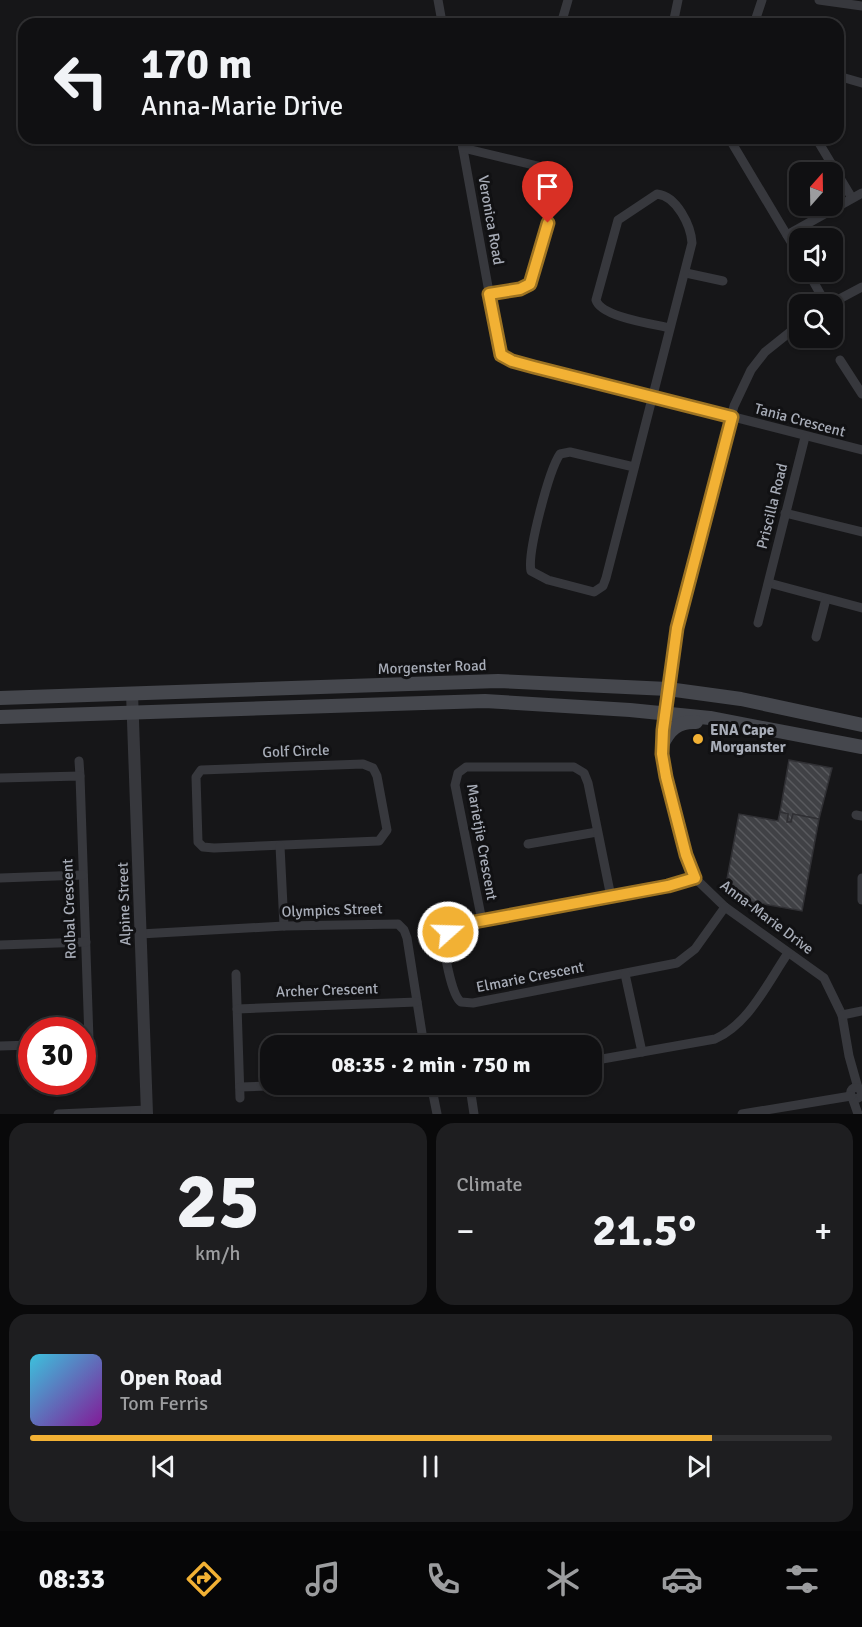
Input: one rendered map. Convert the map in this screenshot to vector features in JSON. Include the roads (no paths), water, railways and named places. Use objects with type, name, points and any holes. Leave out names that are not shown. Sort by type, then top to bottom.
[{"type":"main road","name":"Morgenster Road","points":[[0,698],[498,681],[668,689],[741,699],[862,726]]},
{"type":"main road","points":[[0,717],[485,701],[730,721],[862,747]]},
{"type":"main road","points":[[662,744],[672,729],[682,723],[730,721]]},
{"type":"street","points":[[438,0],[441,18]]},
{"type":"street","points":[[563,18],[568,0]]},
{"type":"street","points":[[674,18],[678,0]]},
{"type":"street","points":[[756,18],[762,0]]},
{"type":"street","points":[[819,0],[862,6]]},
{"type":"street","points":[[844,78],[862,83]]},
{"type":"street","name":"Veronica Road","points":[[462,144],[499,347],[505,358],[732,417]]},
{"type":"street","points":[[465,144],[546,168],[552,171],[558,180],[530,284],[520,289],[489,294]]},
{"type":"street","points":[[733,144],[789,238]]},
{"type":"street","points":[[820,144],[852,198]]},
{"type":"street","points":[[787,235],[862,193]]},
{"type":"street","points":[[634,467],[570,452],[560,454],[544,499],[530,556],[531,571],[548,580],[594,592],[600,589],[606,579],[686,273],[692,233],[668,198],[660,194],[653,195],[618,220],[596,295],[597,304],[609,313],[670,328]]},
{"type":"street","points":[[686,273],[723,281]]},
{"type":"street","points":[[843,296],[862,287]]},
{"type":"street","name":"Anna-Marie Drive","points":[[789,332],[772,344],[751,370],[732,417],[677,628],[664,714],[662,744],[666,777],[686,855],[695,878],[725,907],[824,978],[842,1015],[859,1114]]},
{"type":"street","points":[[840,360],[858,378],[862,394]]},
{"type":"street","name":"Tania Crescent","points":[[732,417],[862,450]]},
{"type":"street","name":"Priscilla Road","points":[[758,623],[805,437]]},
{"type":"street","points":[[785,513],[862,532]]},
{"type":"street","points":[[769,583],[862,608]]},
{"type":"street","points":[[816,637],[826,599]]},
{"type":"street","name":"Alpine Street","points":[[132,693],[147,1112]]},
{"type":"street","name":"Rolbal Crescent","points":[[80,761],[86,1017]]},
{"type":"street","name":"Golf Circle","points":[[363,764],[374,768],[387,827],[381,840],[280,846],[214,848],[201,845],[197,829],[196,777],[198,772],[203,769],[363,764]]},
{"type":"street","name":"Marietjie Crescent","points":[[482,921],[455,784],[456,776],[462,769],[476,766],[565,767],[580,770],[587,779],[611,897]]},
{"type":"street","points":[[0,778],[80,776]]},
{"type":"street","points":[[528,844],[597,832]]},
{"type":"street","points":[[280,846],[284,926]]},
{"type":"street","points":[[0,878],[83,874]]},
{"type":"street","name":"Elmarie Crescent","points":[[695,878],[611,897],[455,926],[445,937],[454,994],[461,1002],[473,1003],[625,974],[683,960],[695,950],[725,907]]},
{"type":"street","points":[[862,878],[862,900]]},
{"type":"street","name":"Olympics Street","points":[[140,934],[284,926],[398,924],[404,930],[407,938],[422,1035]]},
{"type":"street","points":[[0,945],[86,942]]},
{"type":"street","points":[[602,1059],[715,1039],[729,1031],[744,1017],[788,953]]},
{"type":"street","points":[[236,974],[240,1098]]},
{"type":"street","points":[[625,974],[642,1052]]},
{"type":"street","name":"Archer Crescent","points":[[237,1009],[417,1002]]},
{"type":"street","points":[[842,1015],[862,1011]]},
{"type":"street","points":[[0,1046],[18,1045]]},
{"type":"street","points":[[240,1087],[260,1086]]},
{"type":"street","points":[[742,1114],[857,1093]]},
{"type":"street","points":[[433,1095],[437,1114]]},
{"type":"street","points":[[471,1095],[474,1114]]},
{"type":"street","points":[[58,1114],[147,1112]]},
{"type":"place","name":"ENA Cape Morganster","points":[[698,739]]}]
